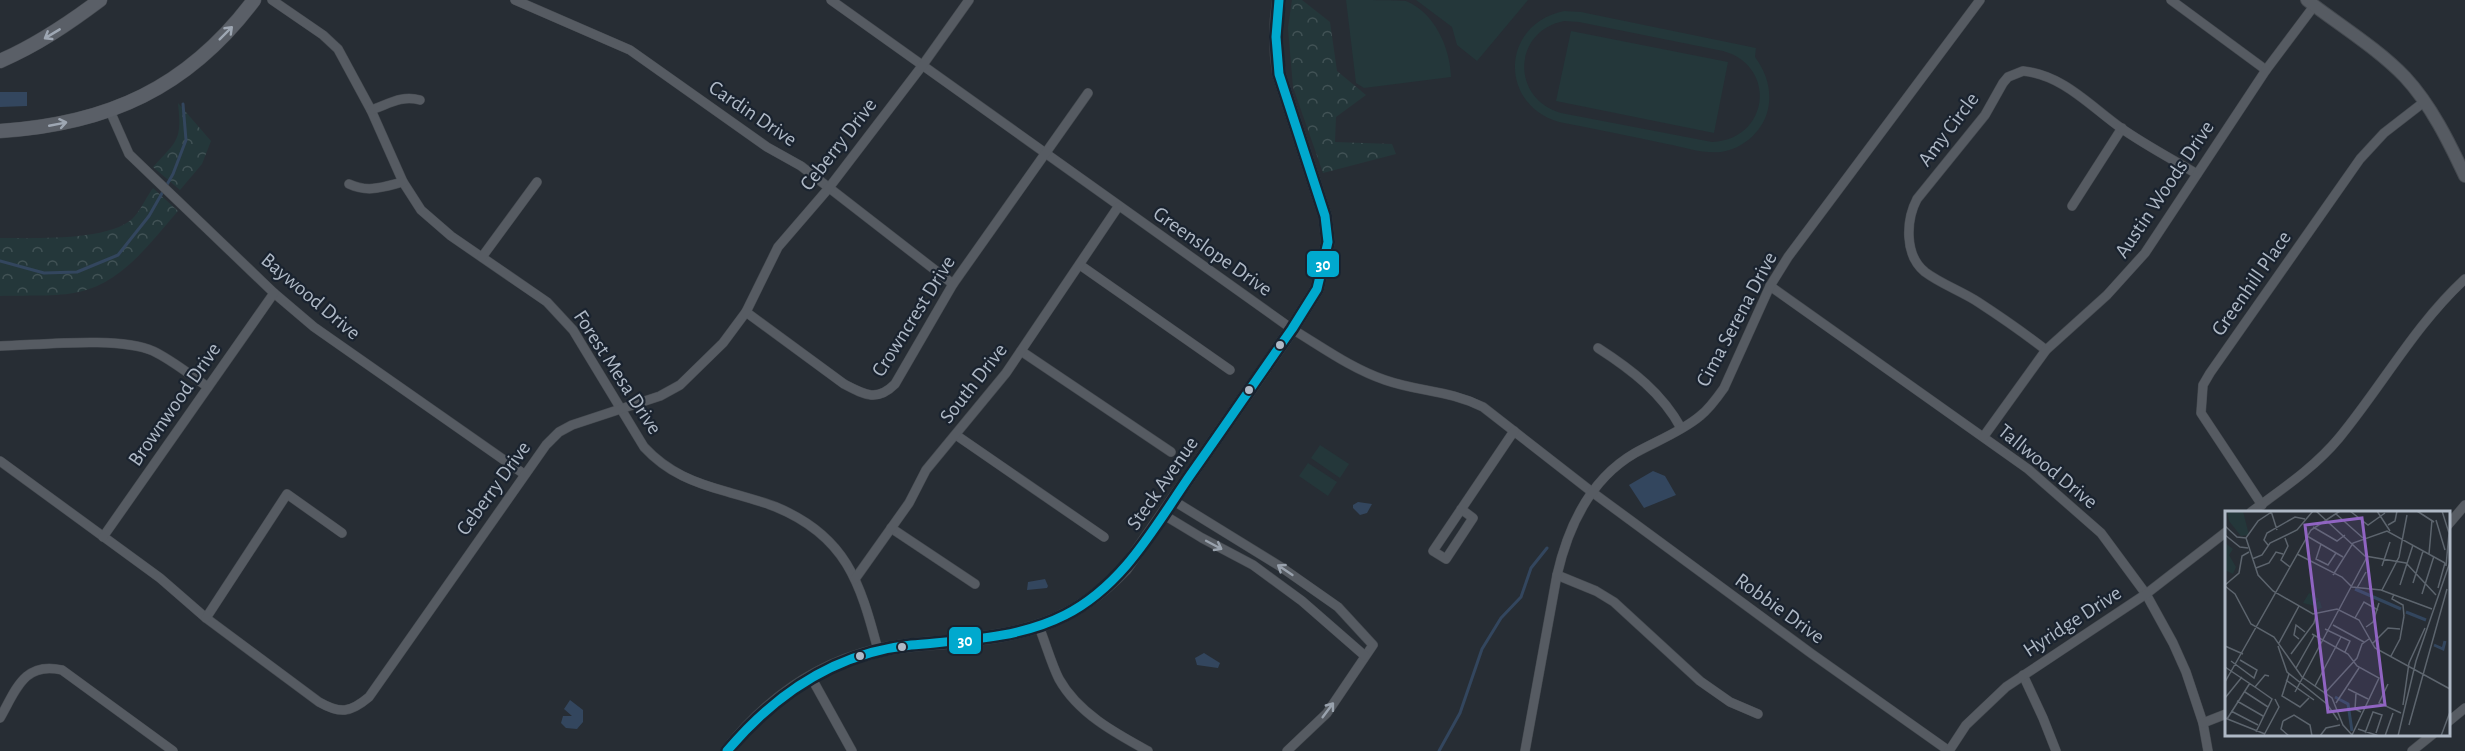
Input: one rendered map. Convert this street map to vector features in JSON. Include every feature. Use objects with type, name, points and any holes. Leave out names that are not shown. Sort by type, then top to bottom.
[{"type":"main road","points":[[0,69],[100,0]]},
{"type":"main road","points":[[0,131],[51,125],[110,111],[144,96],[177,76],[217,42],[254,0]]},
{"type":"main road","points":[[0,61],[25,50]]},
{"type":"street","name":"Forest Mesa Drive","points":[[272,0],[323,35],[338,50],[371,110],[403,182],[421,210],[435,225],[560,314],[573,330],[644,447],[658,462],[679,476],[775,506],[798,517],[831,540],[855,579],[878,650]]},
{"type":"street","name":"Cardin Drive","points":[[515,0],[630,50],[767,147],[801,166],[953,284]]},
{"type":"street","name":"Greenslope Drive","points":[[831,0],[1292,329],[1350,364],[1384,380],[1464,398],[1483,407],[1592,492]]},
{"type":"street","name":"Ceberry Drive","points":[[0,461],[160,578],[206,618],[319,702],[341,711],[357,708],[369,697],[524,474],[559,432],[572,425],[660,396],[680,385],[723,343],[746,312],[778,247],[828,189],[969,0]]},
{"type":"street","name":"Steck Avenue","points":[[727,751],[760,712],[792,686],[830,666],[878,650],[984,639],[1039,627],[1080,608],[1104,590],[1125,569],[1292,329],[1317,289],[1328,242],[1325,216],[1279,74],[1275,35],[1279,0]]},
{"type":"street","name":"Cima Serena Drive","points":[[1525,751],[1557,575],[1571,526],[1592,492],[1611,469],[1699,417],[1724,388],[1770,286],[1810,226],[1980,0]]},
{"type":"street","points":[[2171,0],[2266,70]]},
{"type":"street","points":[[2310,3],[2405,77],[2451,145],[2465,176]]},
{"type":"street","name":"Austin Woods Drive","points":[[1984,436],[2046,350],[2129,273],[2145,253],[2310,3]]},
{"type":"street","name":"Amy Circle","points":[[2046,350],[1976,301],[1924,271],[1917,262],[1908,231],[1911,210],[1917,199],[1985,115],[2002,83],[2014,74],[2023,71],[2057,82],[2080,95],[2121,128],[2197,174]]},
{"type":"street","name":"Crowncrest Drive","points":[[746,312],[844,384],[874,396],[886,394],[895,384],[953,284],[1088,93]]},
{"type":"street","points":[[371,110],[399,98],[409,97],[420,100]]},
{"type":"street","name":"Greenhill Place","points":[[2262,505],[2201,413],[2203,385],[2360,159],[2384,133],[2424,102]]},
{"type":"street","name":"Baywood Drive","points":[[110,111],[129,154],[274,293],[314,327],[524,474]]},
{"type":"street","points":[[2072,206],[2121,128]]},
{"type":"street","points":[[349,184],[371,190],[403,182]]},
{"type":"street","points":[[482,257],[537,182]]},
{"type":"street","name":"South Drive","points":[[855,579],[909,503],[926,470],[1006,373],[1118,207]]},
{"type":"street","points":[[1080,265],[1230,370]]},
{"type":"street","points":[[2254,511],[2304,474],[2338,439],[2431,314],[2465,279]]},
{"type":"street","name":"Tallwood Drive","points":[[1770,286],[1984,436],[2028,469],[2101,533],[2146,594],[2182,662],[2203,723],[2208,751]]},
{"type":"street","name":"Brownwood Drive","points":[[103,537],[274,293]]},
{"type":"street","points":[[0,346],[116,343],[139,346],[154,352],[208,387]]},
{"type":"street","points":[[1599,348],[1650,386],[1667,405],[1681,428]]},
{"type":"street","points":[[1021,351],[1171,452]]},
{"type":"street","points":[[1461,509],[1473,518],[1446,559],[1433,551],[1461,509],[1514,431]]},
{"type":"street","points":[[956,435],[1104,537]]},
{"type":"street","name":"Robbie Drive","points":[[1592,492],[1812,654],[1949,751]]},
{"type":"street","points":[[206,618],[287,494],[342,533]]},
{"type":"street","points":[[1174,501],[1281,567],[1338,607],[1373,645],[1327,712],[1287,751]]},
{"type":"street","points":[[2450,523],[2465,505]]},
{"type":"street","points":[[1164,514],[1252,565],[1302,601],[1365,656]]},
{"type":"street","points":[[891,528],[975,584]]},
{"type":"street","name":"Hyridge Drive","points":[[1949,751],[1966,725],[1984,705],[2022,675],[2146,594],[2225,533]]},
{"type":"street","points":[[1557,575],[1596,591],[1614,602],[1700,681],[1730,702],[1758,714]]},
{"type":"street","points":[[1039,627],[1059,679],[1068,690],[1103,725],[1148,751]]},
{"type":"street","points":[[0,718],[26,675],[37,669],[51,667],[62,670],[173,751]]},
{"type":"street","points":[[2022,675],[2056,751]]},
{"type":"street","points":[[811,677],[852,751]]},
{"type":"street","points":[[2450,720],[2465,708]]},
{"type":"street","points":[[2203,723],[2225,714]]},
{"type":"street","points":[[2412,751],[2432,736]]},
{"type":"green space","points":[[1292,0],[1302,0],[1330,22],[1337,71],[1366,95],[1336,117],[1335,142],[1392,144],[1396,154],[1323,173],[1293,87],[1288,28]]},
{"type":"green space","points":[[1346,0],[1406,1],[1416,7],[1433,23],[1444,43],[1451,77],[1364,88],[1356,83]]},
{"type":"green space","points":[[1416,0],[1528,0],[1477,61],[1457,45],[1452,27]]},
{"type":"green space","points":[[1564,11],[1581,12],[1756,48],[1755,57],[1766,76],[1769,91],[1769,106],[1764,120],[1750,139],[1743,144],[1721,152],[1707,152],[1559,122],[1539,113],[1525,99],[1517,82],[1515,65],[1519,47],[1528,31],[1543,19]],"holes":[[[1564,21],[1723,51],[1741,59],[1752,71],[1759,86],[1760,101],[1755,116],[1745,129],[1731,138],[1712,142],[1561,113],[1544,105],[1533,94],[1526,80],[1524,65],[1527,51],[1535,37],[1547,27]]]},
{"type":"green space","points":[[1571,31],[1728,62],[1714,133],[1556,101]]},
{"type":"green space","points":[[178,103],[211,141],[202,164],[180,190],[153,167],[176,139],[179,125]]},
{"type":"green space","points":[[153,188],[178,211],[134,260],[109,280],[71,294],[0,296],[0,238],[69,237],[106,231],[132,219]]},
{"type":"green space","points":[[1320,445],[1349,464],[1340,478],[1311,458]]},
{"type":"green space","points":[[1308,463],[1337,482],[1328,496],[1299,476]]},
{"type":"water","points":[[0,92],[27,92],[27,106],[0,107]]},
{"type":"water","points":[[1653,471],[1665,476],[1676,495],[1644,508],[1629,485]]},
{"type":"water","points":[[1358,502],[1372,504],[1367,513],[1360,515],[1353,508],[1353,505]]},
{"type":"water","points":[[1045,579],[1047,588],[1027,590],[1028,582]]},
{"type":"water","points":[[1204,653],[1220,663],[1218,668],[1197,665],[1195,658]]},
{"type":"water","points":[[570,700],[583,710],[583,722],[577,729],[566,728],[561,723],[563,716],[572,716],[564,709]]},
{"type":"waterway","points":[[0,261],[44,273],[77,272],[118,255],[149,216],[173,174],[186,140],[183,104]]},
{"type":"waterway","points":[[1439,751],[1460,713],[1482,649],[1501,618],[1521,597],[1531,568],[1547,548]]},
{"type":"transit line","name":"30","points":[[727,751],[746,730],[786,695],[832,667],[883,650],[1009,634],[1065,615],[1105,588],[1151,534],[1317,289],[1328,242],[1325,216],[1279,74],[1276,37],[1279,0]]}]
